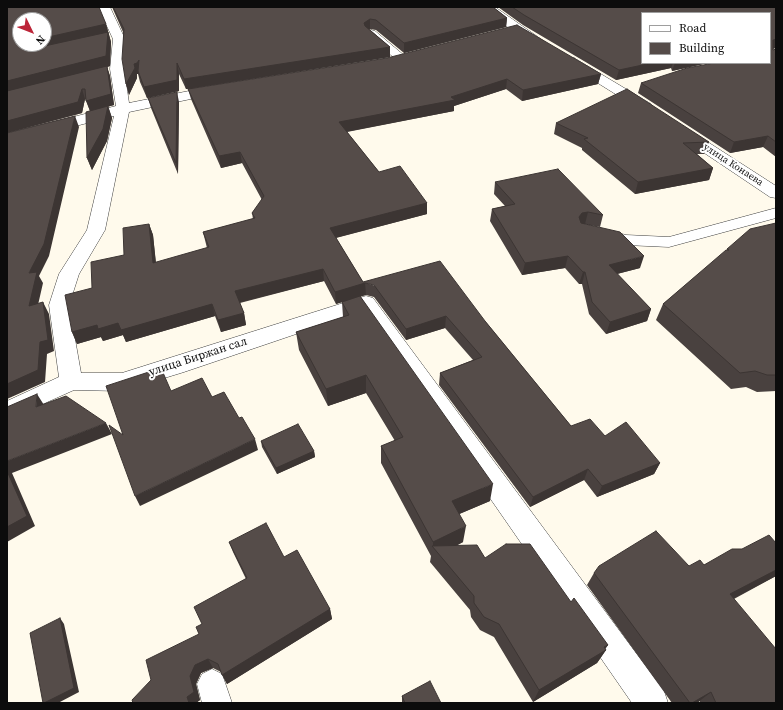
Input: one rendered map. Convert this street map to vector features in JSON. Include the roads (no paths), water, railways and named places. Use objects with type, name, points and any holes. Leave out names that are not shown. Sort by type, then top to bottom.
[{"type":"street","points":[[71,381],[59,305],[69,274],[96,230],[123,108],[117,69],[119,56],[117,36],[104,7]]},
{"type":"street","points":[[488,7],[518,29],[551,48]]},
{"type":"street","points":[[504,33],[518,29]]},
{"type":"street","points":[[387,63],[417,55]]},
{"type":"street","points":[[564,56],[624,92],[660,117]]},
{"type":"street","points":[[102,73],[117,69]]},
{"type":"street","points":[[7,139],[123,108],[231,87]]},
{"type":"street","points":[[624,92],[638,88]]},
{"type":"street","name":"улица Конаева","points":[[672,125],[776,193]]},
{"type":"street","name":"улица Биржан сал","points":[[7,411],[71,381],[122,382],[176,366],[232,346],[366,303],[652,703]]},
{"type":"lane","points":[[372,33],[402,59]]},
{"type":"lane","points":[[102,40],[117,36]]},
{"type":"lane","points":[[585,230],[626,240],[669,242],[776,214]]}]
